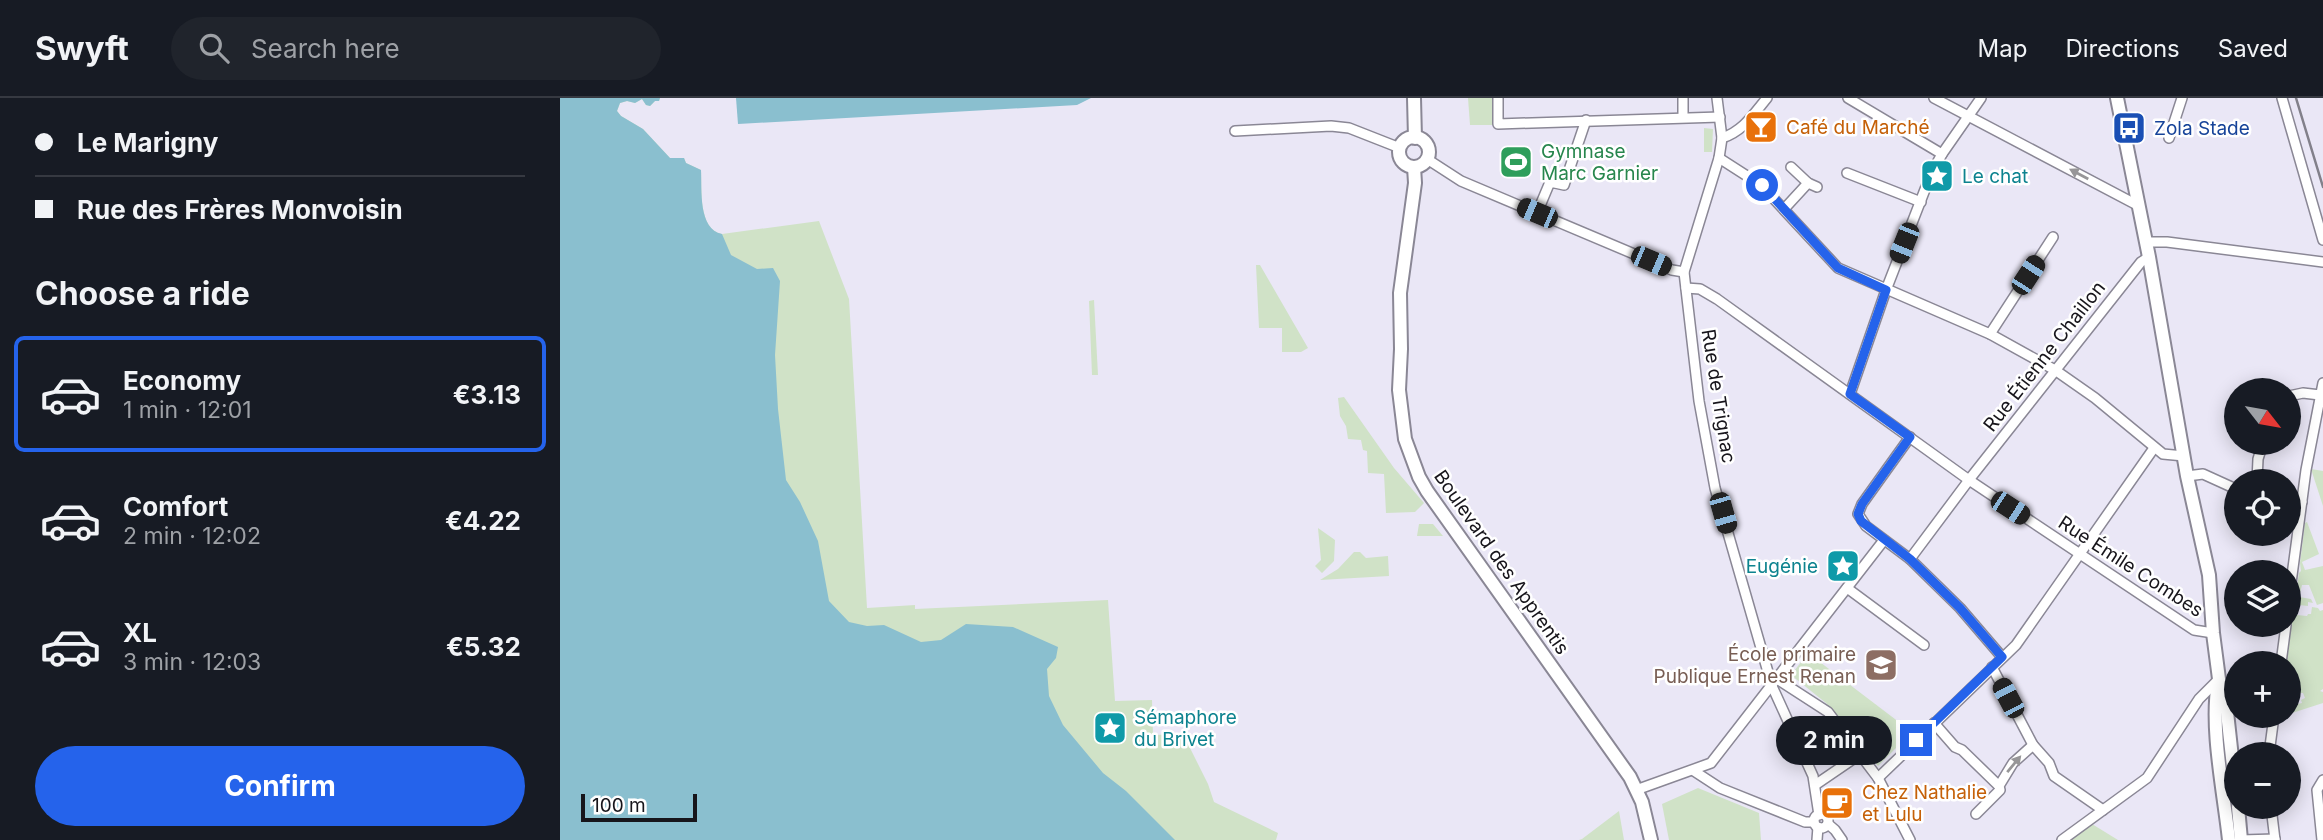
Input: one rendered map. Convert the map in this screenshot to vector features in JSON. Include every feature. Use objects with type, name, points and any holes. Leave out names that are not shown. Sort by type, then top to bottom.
[{"type":"main road","points":[[1414,98],[1415,138]]},
{"type":"main road","points":[[2117,98],[2149,257],[2187,475],[2209,575],[2213,633],[2230,742]]},
{"type":"main road","points":[[1415,138],[1427,145],[1427,159],[1422,165],[1414,167],[1402,161],[1400,148],[1406,140],[1415,138]]},
{"type":"main road","name":"Boulevard des Apprentis","points":[[1414,167],[1415,183],[1400,293],[1400,412],[1411,457],[1427,491],[1626,771],[1642,802],[1651,840]]},
{"type":"main road","points":[[2219,679],[2215,699],[2216,725],[2229,840]]},
{"type":"main road","points":[[2239,819],[2241,840]]},
{"type":"street","points":[[1498,98],[1498,124],[1720,117]]},
{"type":"street","points":[[1683,98],[1683,117]]},
{"type":"street","name":"Rue de Trignac","points":[[1717,98],[1722,138],[1719,158],[1684,272],[1699,401],[1715,488],[1774,682],[1815,785],[1820,822],[1816,840]]},
{"type":"street","points":[[1722,138],[1742,128],[1768,98]]},
{"type":"street","points":[[1848,98],[1942,154]]},
{"type":"street","points":[[1850,394],[1886,290],[1942,154],[1981,98]]},
{"type":"street","points":[[2169,138],[2182,98]]},
{"type":"street","points":[[2282,98],[2323,240]]},
{"type":"street","points":[[1939,99],[2139,206]]},
{"type":"street","points":[[1537,213],[1550,182],[1564,185],[1586,120]]},
{"type":"street","points":[[1235,131],[1331,126],[1349,128],[1400,148]]},
{"type":"street","points":[[1719,158],[1762,185],[1838,268],[1990,334],[2054,370],[2095,398],[2163,454],[2184,456]]},
{"type":"street","points":[[1427,159],[1461,181],[1672,270],[1684,272]]},
{"type":"street","points":[[1785,208],[1813,185],[1791,167]]},
{"type":"street","points":[[1847,173],[1921,202]]},
{"type":"street","points":[[1990,334],[2053,237]]},
{"type":"street","points":[[2146,242],[2167,242],[2323,262]]},
{"type":"street","name":"Rue Étienne Chaillon","points":[[1910,559],[2054,370],[2141,262],[2149,257]]},
{"type":"street","name":"Rue Émile Combes","points":[[1686,288],[1705,291],[1969,480],[2194,630],[2213,633]]},
{"type":"street","points":[[2301,508],[2313,427],[2323,383]]},
{"type":"street","points":[[2301,393],[2320,395]]},
{"type":"street","points":[[1910,437],[1862,504],[1858,514],[1861,521],[1910,559],[1960,608],[2002,657]]},
{"type":"street","points":[[1878,778],[2016,645],[2154,447]]},
{"type":"street","points":[[2187,475],[2203,474],[2224,484]]},
{"type":"street","points":[[1636,790],[1711,763],[1884,540]]},
{"type":"street","points":[[1847,588],[1924,645]]},
{"type":"street","points":[[1992,667],[2033,745],[2049,763],[2054,776],[2103,810]]},
{"type":"street","points":[[2062,840],[2147,778],[2199,699],[2219,679]]},
{"type":"street","points":[[1774,682],[1828,712],[1878,778],[1910,840]]},
{"type":"street","points":[[1934,723],[1955,747],[1962,750],[1999,786]]},
{"type":"street","points":[[1976,814],[2000,790],[1999,786],[2013,763],[2033,745]]},
{"type":"street","points":[[1815,785],[1859,755]]},
{"type":"street","points":[[1694,771],[1720,788],[1805,821],[1820,822],[1835,830],[1842,840]]},
{"type":"street","points":[[2322,840],[2317,790],[2323,780]]},
{"type":"street","points":[[2241,840],[2275,839],[2272,819]]},
{"type":"green space","points":[[560,98],[660,98],[650,106],[642,99],[635,103],[620,103],[617,111],[643,129],[670,158],[684,158],[686,163],[701,170],[703,208],[714,231],[722,234],[819,221],[849,299],[867,608],[915,605],[915,609],[1108,600],[1115,701],[1152,700],[1153,735],[1183,734],[1214,802],[1278,833],[1276,840],[560,840]]},
{"type":"green space","points":[[1468,98],[1494,98],[1495,125],[1470,125]]},
{"type":"green space","points":[[1704,128],[1713,129],[1712,152],[1704,152]]},
{"type":"green space","points":[[1256,265],[1260,265],[1308,348],[1301,352],[1282,352],[1282,328],[1259,328]]},
{"type":"green space","points":[[1094,300],[1098,375],[1092,375],[1089,301]]},
{"type":"green space","points":[[1344,397],[1394,468],[1424,503],[1415,512],[1386,513],[1384,474],[1368,473],[1367,451],[1363,450],[1361,440],[1348,439],[1346,426],[1340,416],[1338,398]]},
{"type":"green space","points":[[2311,469],[2323,471],[2323,506]]},
{"type":"green space","points":[[2307,522],[2319,554],[2302,562],[2305,570],[2323,566],[2323,603],[2317,605],[2309,585],[2302,585],[2301,589],[2300,560]]},
{"type":"green space","points":[[1419,524],[1433,524],[1443,536],[1417,536]]},
{"type":"green space","points":[[1318,528],[1335,540],[1334,561],[1322,573],[1315,566],[1321,560]]},
{"type":"green space","points":[[1354,552],[1360,552],[1366,558],[1388,556],[1389,576],[1320,580],[1338,569]]},
{"type":"green space","points":[[2301,597],[2311,599],[2313,603],[2308,602],[2308,606],[2301,605]]},
{"type":"green space","points":[[2312,607],[2323,610],[2323,689],[2320,691],[2323,692],[2323,703],[2301,710],[2301,700],[2305,698],[2301,693],[2301,651],[2288,651],[2290,637],[2301,637],[2301,615],[2311,614]]},
{"type":"green space","points":[[1808,653],[1912,732],[1878,766],[1826,703],[1791,675]]},
{"type":"green space","points":[[1698,788],[1759,813],[1761,840],[1669,840],[1662,804]]},
{"type":"green space","points":[[1619,811],[1624,840],[1579,840],[1582,839]]},
{"type":"green space","points":[[2092,824],[2118,840],[2069,840]]},
{"type":"water","points":[[560,98],[660,98],[650,106],[642,99],[635,103],[620,103],[617,111],[643,129],[670,158],[684,158],[686,163],[701,170],[703,208],[709,225],[722,234],[731,255],[757,269],[773,268],[780,281],[775,355],[786,480],[800,502],[818,541],[829,601],[849,622],[867,626],[884,625],[921,642],[941,640],[966,624],[1013,627],[1058,647],[1056,658],[1047,669],[1049,696],[1063,725],[1103,773],[1126,791],[1175,840],[560,840]]},
{"type":"water","points":[[736,98],[1091,98],[1077,105],[738,124]]},
{"type":"railway","points":[[2296,98],[2323,187]]},
{"type":"place","name":"Café du Marché","points":[[1761,127]]},
{"type":"place","name":"Zola Stade","points":[[2129,128]]},
{"type":"place","name":"Gymnase Marc Garnier","points":[[1516,162]]},
{"type":"place","name":"Le chat","points":[[1937,176]]},
{"type":"place","name":"Eugénie","points":[[1843,566]]},
{"type":"place","name":"École primaire Publique Ernest Renan","points":[[1881,665]]},
{"type":"place","name":"Sémaphore du Brivet","points":[[1110,728]]},
{"type":"place","name":"Chez Nathalie et Lulu","points":[[1837,803]]},
{"type":"route","points":[[1762,185],[1838,268],[1886,290],[1850,394],[1910,437],[1862,504],[1858,514],[1861,521],[1910,559],[1960,608],[2002,657],[1916,740]]}]
